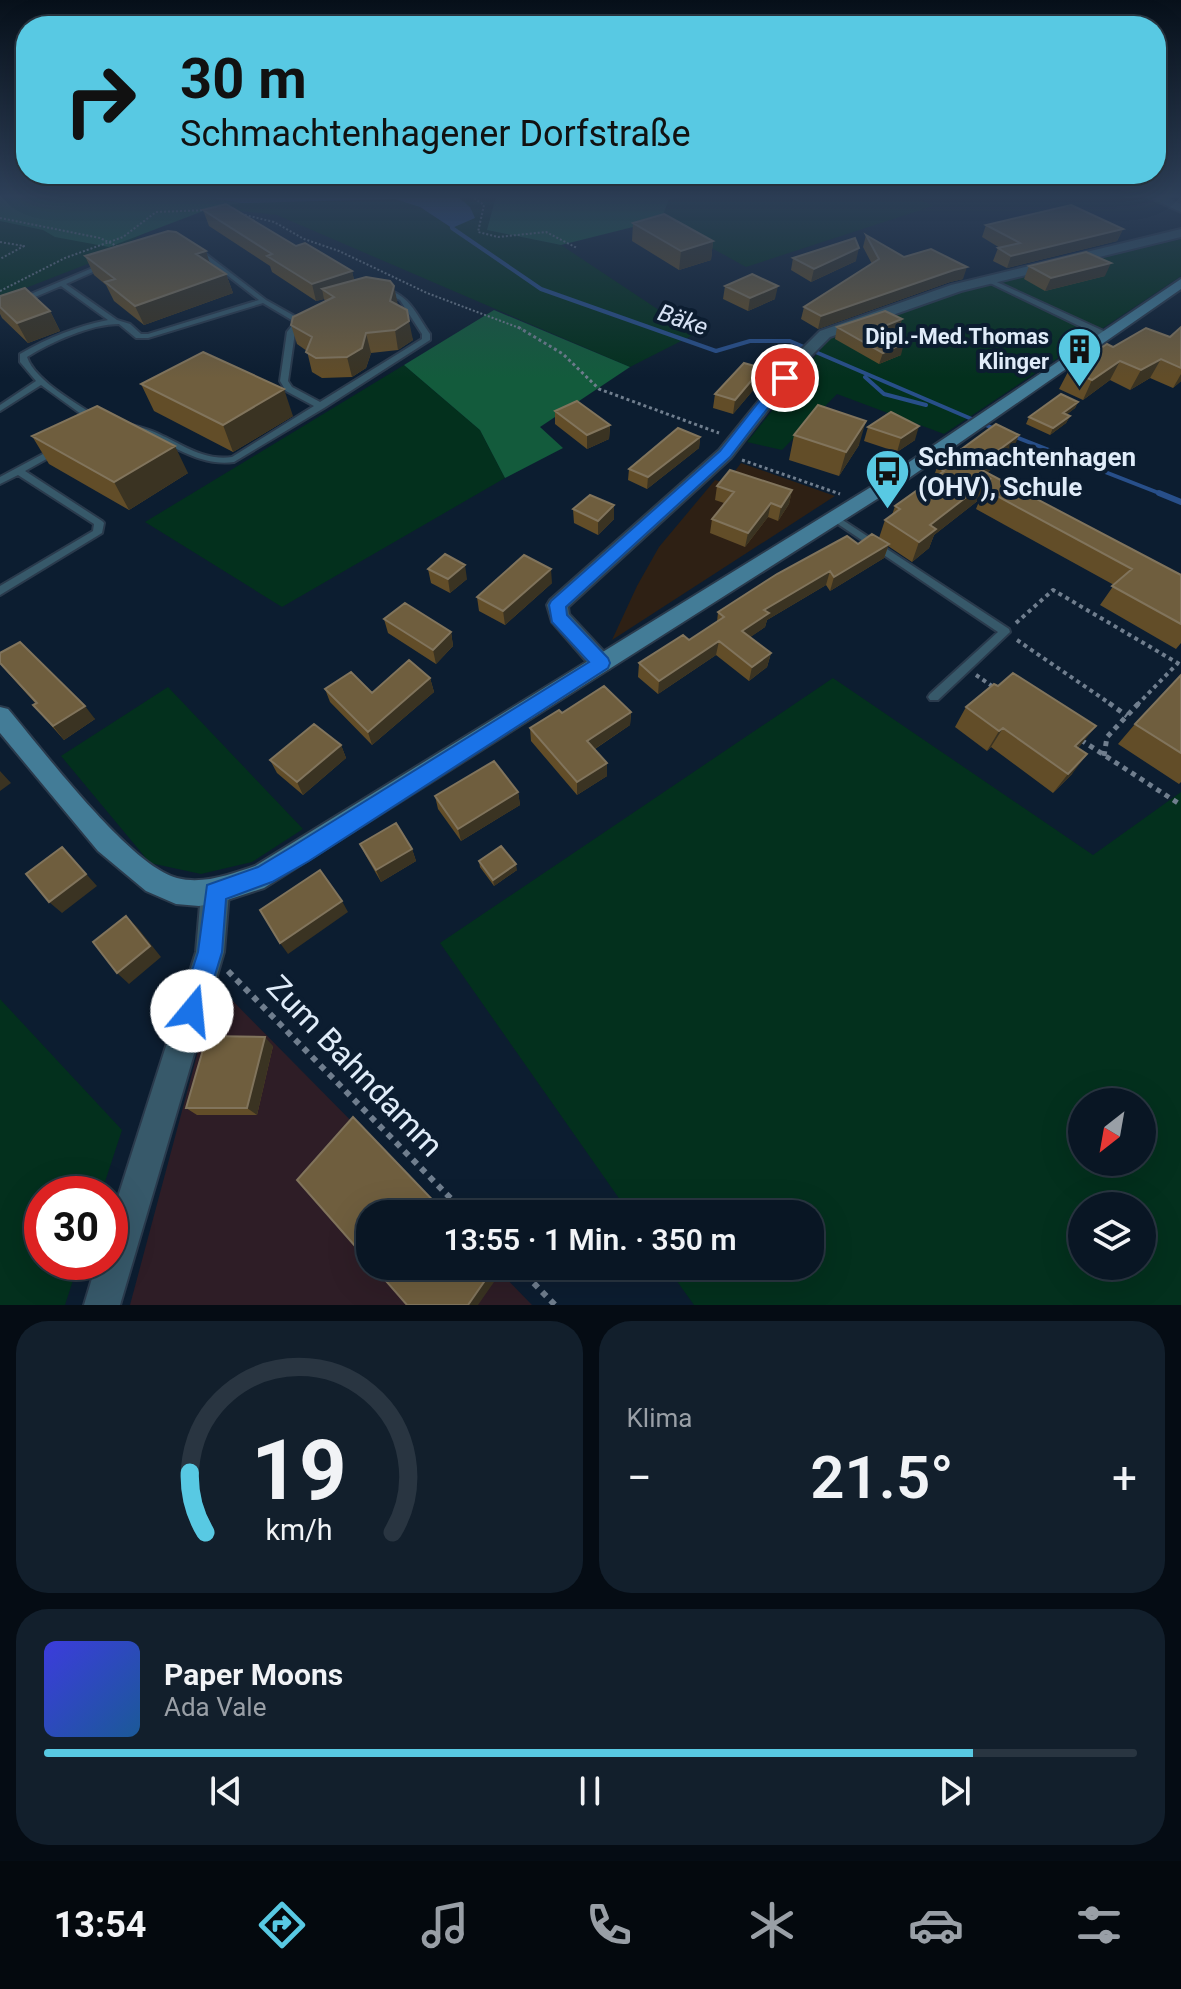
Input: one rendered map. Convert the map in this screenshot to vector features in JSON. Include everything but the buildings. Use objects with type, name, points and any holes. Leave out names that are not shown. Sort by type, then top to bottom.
[{"type":"main road","points":[[0,716],[116,852],[159,885],[190,893],[215,893],[264,875],[301,853],[861,502],[1181,283]]},
{"type":"street","points":[[601,663],[559,617],[557,605],[731,446],[807,350],[839,329],[956,288],[1083,257]]},
{"type":"street","points":[[102,1305],[210,952],[215,893]]},
{"type":"lane","points":[[0,310],[127,257]]},
{"type":"lane","points":[[207,257],[264,301],[298,321]]},
{"type":"lane","points":[[988,280],[1105,335]]},
{"type":"lane","points":[[61,283],[139,336],[148,336],[264,301]]},
{"type":"lane","points":[[123,426],[144,428],[212,462],[234,459],[426,340],[426,334],[403,299],[397,294],[377,290]]},
{"type":"lane","points":[[310,313],[298,321],[291,332],[284,381],[289,389],[321,406]]},
{"type":"lane","points":[[101,424],[41,381],[24,362],[23,356],[114,321]]},
{"type":"lane","points":[[0,409],[41,381]]},
{"type":"lane","points":[[0,481],[64,446]]},
{"type":"lane","points":[[0,591],[97,533],[99,523],[19,471]]},
{"type":"lane","points":[[835,518],[1005,632],[934,697]]},
{"type":"path","points":[[0,291],[68,257]]},
{"type":"path","points":[[351,257],[427,293],[519,327],[563,354],[599,389],[861,502]]},
{"type":"path","points":[[1104,756],[1107,737],[1180,664],[1053,590],[1005,632],[1127,716]]},
{"type":"path","points":[[967,669],[1001,689]]},
{"type":"path","points":[[1069,732],[1181,805]]},
{"type":"path","name":"Zum Bahndamm","points":[[210,952],[452,1200]]},
{"type":"path","points":[[531,1280],[555,1305]]},
{"type":"shaded area","points":[[741,463],[835,496],[612,640],[659,547],[715,480],[726,483]]},
{"type":"shaded area","points":[[216,984],[429,1200],[356,1200],[356,1280],[508,1280],[532,1305],[130,1305]]},
{"type":"green space","points":[[0,257],[106,257],[0,298]]},
{"type":"green space","points":[[374,257],[579,257],[695,334],[630,367]]},
{"type":"green space","points":[[728,257],[777,257],[746,267]]},
{"type":"green space","points":[[1106,257],[1181,257],[1181,276],[944,434],[837,394],[782,450],[747,442],[829,339],[959,292]]},
{"type":"green space","points":[[494,310],[630,367],[540,427],[563,448],[505,478],[480,430],[404,365]]},
{"type":"green space","points":[[404,365],[480,430],[505,478],[282,607],[145,522]]},
{"type":"green space","points":[[833,678],[1093,855],[1181,792],[1181,1305],[694,1305],[676,1280],[824,1280],[824,1200],[620,1200],[440,943]]},
{"type":"green space","points":[[168,687],[303,829],[252,862],[201,874],[150,863],[61,756]]},
{"type":"green space","points":[[0,999],[122,1130],[107,1176],[24,1176],[24,1280],[73,1280],[65,1305],[0,1305]]},
{"type":"waterway","name":"Bäke","points":[[494,257],[541,289],[716,351],[750,341],[790,341],[995,429]]},
{"type":"waterway","points":[[865,377],[884,394],[926,405]]},
{"type":"waterway","name":"Bäke","points":[[1013,436],[1162,494]]},
{"type":"waterway","name":"Bäke","points":[[1162,494],[1181,502]]},
{"type":"place","name":"Dipl.-Med.Thomas Klinger","points":[[1080,388]]},
{"type":"place","name":"Schmachtenhagen (OHV), Schule","points":[[887,511]]},
{"type":"route","points":[[192,1011],[210,952],[215,893],[264,875],[301,853],[601,663],[559,617],[557,605],[725,454],[785,378]]}]
